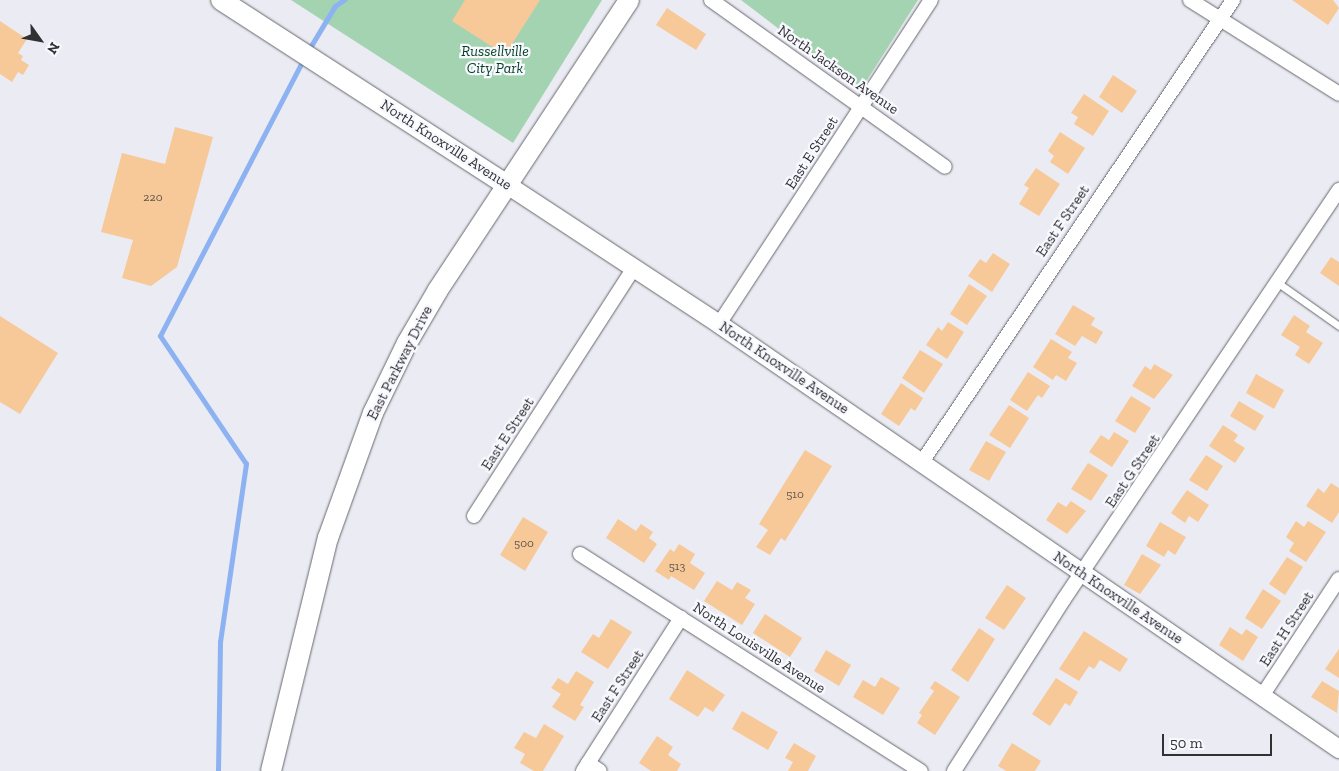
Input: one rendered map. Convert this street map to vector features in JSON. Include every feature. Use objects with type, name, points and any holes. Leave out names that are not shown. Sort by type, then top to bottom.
[{"type":"main road","name":"North Knoxville Avenue","points":[[222,0],[509,186]]},
{"type":"main road","name":"East Parkway Drive","points":[[271,771],[328,538],[373,413],[407,343],[438,290],[509,186],[629,0]]},
{"type":"street","name":"North Jackson Avenue","points":[[711,0],[863,106],[945,167]]},
{"type":"street","name":"East E Street","points":[[719,324],[931,0]]},
{"type":"street","points":[[1190,0],[1339,94]]},
{"type":"street","name":"East F Street","points":[[922,462],[1233,0]]},
{"type":"street","name":"North Knoxville Avenue","points":[[509,186],[719,324],[1339,748]]},
{"type":"street","name":"East G Street","points":[[954,771],[1082,573],[1339,190]]},
{"type":"street","name":"East E Street","points":[[474,516],[634,268]]},
{"type":"street","name":"North Louisville Avenue","points":[[580,554],[921,771]]},
{"type":"street","name":"East H Street","points":[[1262,696],[1339,579]]},
{"type":"street","name":"East F Street","points":[[585,767],[682,618]]},
{"type":"street","points":[[585,767],[600,771]]},
{"type":"lane","points":[[1278,283],[1339,326]]},
{"type":"green space","name":"Russellville City Park","points":[[291,0],[602,0],[513,143]]},
{"type":"green space","points":[[741,0],[918,0],[860,91]]},
{"type":"building","points":[[465,0],[540,0],[505,55],[452,21]]},
{"type":"building","points":[[1292,0],[1333,0],[1339,8],[1328,25]]},
{"type":"building","points":[[667,8],[706,34],[696,50],[656,25]]},
{"type":"building","points":[[0,21],[27,39],[18,53],[23,56],[21,60],[29,65],[23,75],[18,72],[12,82],[0,74]]},
{"type":"building","points":[[1113,75],[1137,91],[1122,113],[1099,97]]},
{"type":"building","points":[[1084,94],[1109,111],[1093,136],[1074,124],[1078,117],[1071,113]]},
{"type":"building","points":[[175,127],[213,137],[177,267],[151,286],[122,278],[133,240],[101,232],[122,153],[165,164]]},
{"type":"building","points":[[1060,132],[1085,148],[1068,174],[1050,162],[1054,156],[1048,151]]},
{"type":"building","points":[[1036,168],[1060,184],[1039,216],[1019,204],[1029,188],[1024,185]]},
{"type":"building","points":[[993,253],[1010,264],[992,292],[968,276],[980,259],[986,263]]},
{"type":"building","points":[[1331,257],[1339,262],[1339,286],[1320,273]]},
{"type":"building","points":[[969,284],[987,296],[967,325],[950,314]]},
{"type":"building","points":[[1073,305],[1095,318],[1091,325],[1103,332],[1096,344],[1082,336],[1075,346],[1055,334]]},
{"type":"building","points":[[1294,315],[1310,326],[1306,332],[1323,343],[1309,364],[1295,355],[1300,347],[1281,335]]},
{"type":"building","points":[[0,316],[58,353],[20,414],[0,402]]},
{"type":"building","points":[[948,322],[964,332],[947,359],[926,345],[938,327],[942,331]]},
{"type":"building","points":[[1051,339],[1072,352],[1068,358],[1077,363],[1066,381],[1056,375],[1053,380],[1033,367]]},
{"type":"building","points":[[920,350],[943,364],[924,393],[902,378]]},
{"type":"building","points":[[1154,364],[1173,375],[1154,399],[1132,386],[1145,366],[1151,370]]},
{"type":"building","points":[[1028,372],[1050,386],[1042,398],[1038,395],[1027,411],[1010,400]]},
{"type":"building","points":[[1256,374],[1284,390],[1274,409],[1246,393]]},
{"type":"building","points":[[901,383],[923,398],[915,411],[911,408],[899,426],[881,414]]},
{"type":"building","points":[[1131,396],[1151,408],[1135,433],[1115,421]]},
{"type":"building","points":[[1239,401],[1264,416],[1255,431],[1230,416]]},
{"type":"building","points":[[1009,405],[1029,418],[1010,448],[989,435]]},
{"type":"building","points":[[1223,425],[1238,435],[1234,441],[1245,448],[1235,463],[1209,446]]},
{"type":"building","points":[[1114,432],[1129,441],[1112,467],[1089,452],[1101,435],[1109,440]]},
{"type":"building","points":[[986,441],[1006,452],[989,481],[969,470]]},
{"type":"building","points":[[805,450],[832,466],[785,541],[781,538],[770,555],[756,547],[768,530],[759,524]]},
{"type":"building","points":[[1206,455],[1223,466],[1207,491],[1189,480]]},
{"type":"building","points":[[1088,463],[1108,475],[1091,501],[1071,489]]},
{"type":"building","points":[[1331,483],[1339,488],[1339,512],[1332,523],[1306,506],[1318,488],[1324,493]]},
{"type":"building","points":[[1187,490],[1209,505],[1198,522],[1189,516],[1185,523],[1171,513]]},
{"type":"building","points":[[1071,501],[1086,511],[1067,534],[1046,520],[1058,502],[1066,507]]},
{"type":"building","points":[[523,517],[548,532],[525,571],[500,555]]},
{"type":"building","points":[[618,519],[636,531],[641,524],[653,532],[649,538],[657,544],[644,563],[606,538]]},
{"type":"building","points":[[1296,521],[1304,527],[1308,521],[1326,532],[1306,562],[1289,551],[1294,543],[1286,537]]},
{"type":"building","points":[[1160,522],[1186,537],[1175,555],[1168,550],[1164,557],[1146,546]]},
{"type":"building","points":[[679,544],[695,554],[690,563],[705,573],[694,590],[671,576],[669,580],[655,571],[670,549],[674,552]]},
{"type":"building","points":[[1142,554],[1161,565],[1140,594],[1124,585]]},
{"type":"building","points":[[1287,557],[1303,567],[1285,595],[1269,584]]},
{"type":"building","points":[[717,581],[732,590],[737,582],[751,590],[745,598],[755,604],[742,625],[704,601]]},
{"type":"building","points":[[1007,585],[1026,598],[1004,630],[985,618]]},
{"type":"building","points":[[1263,589],[1281,601],[1262,629],[1245,618]]},
{"type":"building","points":[[765,614],[802,638],[790,657],[753,633]]},
{"type":"building","points":[[611,619],[632,632],[608,669],[581,652],[593,634],[599,638]]},
{"type":"building","points":[[1230,627],[1242,635],[1246,629],[1258,637],[1243,661],[1219,645]]},
{"type":"building","points":[[979,628],[995,639],[968,682],[951,670]]},
{"type":"building","points":[[1084,631],[1128,659],[1120,672],[1100,660],[1094,669],[1089,666],[1079,681],[1059,669]]},
{"type":"building","points":[[1339,649],[1339,678],[1325,669]]},
{"type":"building","points":[[826,650],[851,665],[839,686],[814,671]]},
{"type":"building","points":[[687,670],[725,695],[713,712],[705,707],[698,717],[669,699]]},
{"type":"building","points":[[576,671],[594,682],[580,705],[584,707],[575,721],[552,707],[561,694],[551,688],[558,678],[568,684]]},
{"type":"building","points":[[881,677],[900,688],[883,715],[853,697],[863,680],[875,687]]},
{"type":"building","points":[[1056,678],[1078,692],[1070,706],[1065,703],[1050,726],[1032,714]]},
{"type":"building","points":[[935,681],[960,697],[935,735],[917,723],[922,715],[919,713],[934,691],[930,688]]},
{"type":"building","points":[[1322,681],[1339,691],[1337,713],[1311,697]]},
{"type":"building","points":[[742,711],[778,732],[768,750],[732,729]]},
{"type":"building","points":[[544,724],[564,736],[543,771],[534,771],[520,763],[525,754],[514,748],[524,732],[536,738]]},
{"type":"building","points":[[657,736],[673,747],[668,755],[681,764],[677,771],[651,771],[639,763]]},
{"type":"building","points":[[794,743],[816,756],[808,771],[788,771],[793,762],[785,758]]},
{"type":"building","points":[[1012,743],[1041,761],[1035,771],[1006,771],[998,766]]},
{"type":"waterway","points":[[308,51],[335,6],[344,0]]},
{"type":"waterway","points":[[218,771],[220,642],[246,464],[160,336],[303,60]]}]
